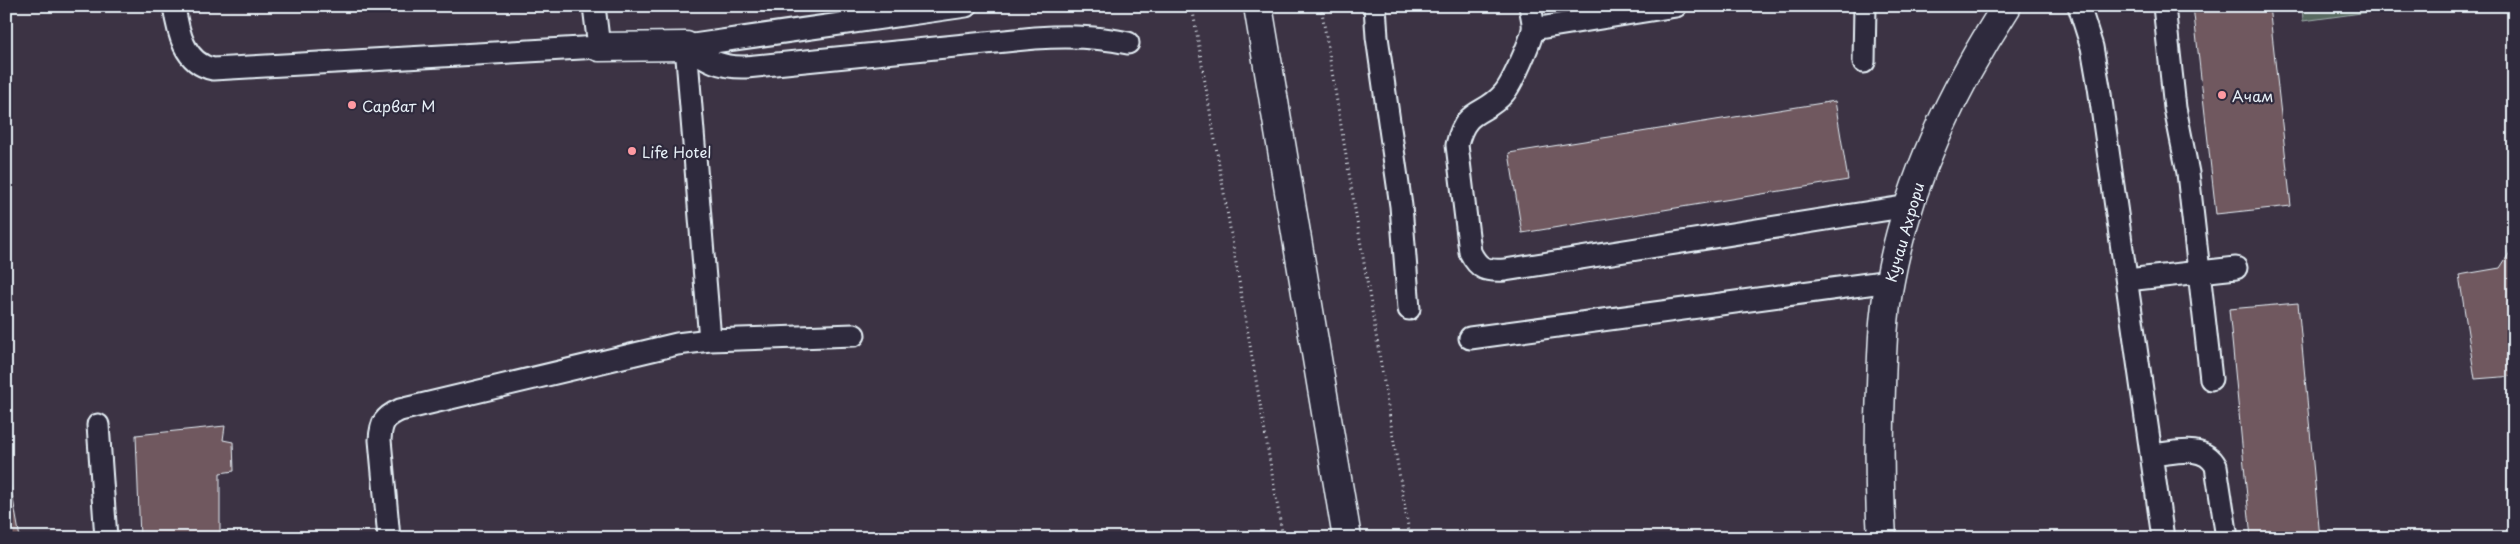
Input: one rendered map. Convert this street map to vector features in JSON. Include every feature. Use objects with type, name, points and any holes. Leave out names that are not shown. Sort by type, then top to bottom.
[{"type":"street","points":[[1258,6],[1347,538]]},
{"type":"street","name":"Кучаи Ахрори","points":[[1882,538],[1880,426],[1883,337],[1890,281],[1909,206],[1936,137],[1984,42],[2007,6]]},
{"type":"street","points":[[599,47],[686,46]]},
{"type":"lane","points":[[174,6],[179,32],[185,47],[202,67],[213,69],[599,47],[594,6]]},
{"type":"lane","points":[[686,46],[966,6]]},
{"type":"lane","points":[[1375,6],[1377,37],[1400,206],[1410,309]]},
{"type":"lane","points":[[1530,6],[1533,29],[1512,81],[1504,93],[1467,120],[1460,131],[1457,145],[1470,252],[1475,263],[1482,268],[1505,270],[1909,206]]},
{"type":"lane","points":[[1533,29],[1676,6]]},
{"type":"lane","points":[[1864,62],[1865,6]]},
{"type":"lane","points":[[2078,6],[2092,47],[2163,538]]},
{"type":"lane","points":[[2164,6],[2175,108],[2188,173],[2211,378]]},
{"type":"lane","points":[[686,46],[709,62],[732,68],[1035,38],[1079,36],[1128,43]]},
{"type":"lane","points":[[686,46],[710,340]]},
{"type":"lane","points":[[2127,280],[2236,268]]},
{"type":"lane","points":[[1470,338],[1890,281]]},
{"type":"lane","points":[[389,538],[380,440],[381,424],[389,415],[400,410],[643,351],[710,340],[854,335]]},
{"type":"lane","points":[[98,426],[106,538]]},
{"type":"lane","points":[[2152,455],[2188,451],[2202,452],[2211,457],[2216,466],[2227,538]]},
{"type":"path","points":[[1192,6],[1283,538]]},
{"type":"path","points":[[1321,6],[1410,538]]},
{"type":"green space","points":[[2302,6],[2412,6],[2303,21]]},
{"type":"building","points":[[2193,6],[2269,6],[2291,206],[2216,214]]},
{"type":"building","points":[[1835,101],[1848,180],[1522,233],[1509,153]]},
{"type":"building","points":[[2514,246],[2514,376],[2475,379],[2459,275],[2500,268]]},
{"type":"building","points":[[2298,303],[2320,538],[2251,538],[2229,309]]},
{"type":"building","points":[[225,426],[223,440],[233,442],[234,471],[220,473],[220,538],[140,538],[136,435]]},
{"type":"building","points":[[6,460],[20,538],[6,538]]},
{"type":"place","name":"Ачам","points":[[2222,95]]},
{"type":"place","name":"Сарват М","points":[[352,105]]},
{"type":"place","name":"Life Hotel","points":[[632,151]]}]
